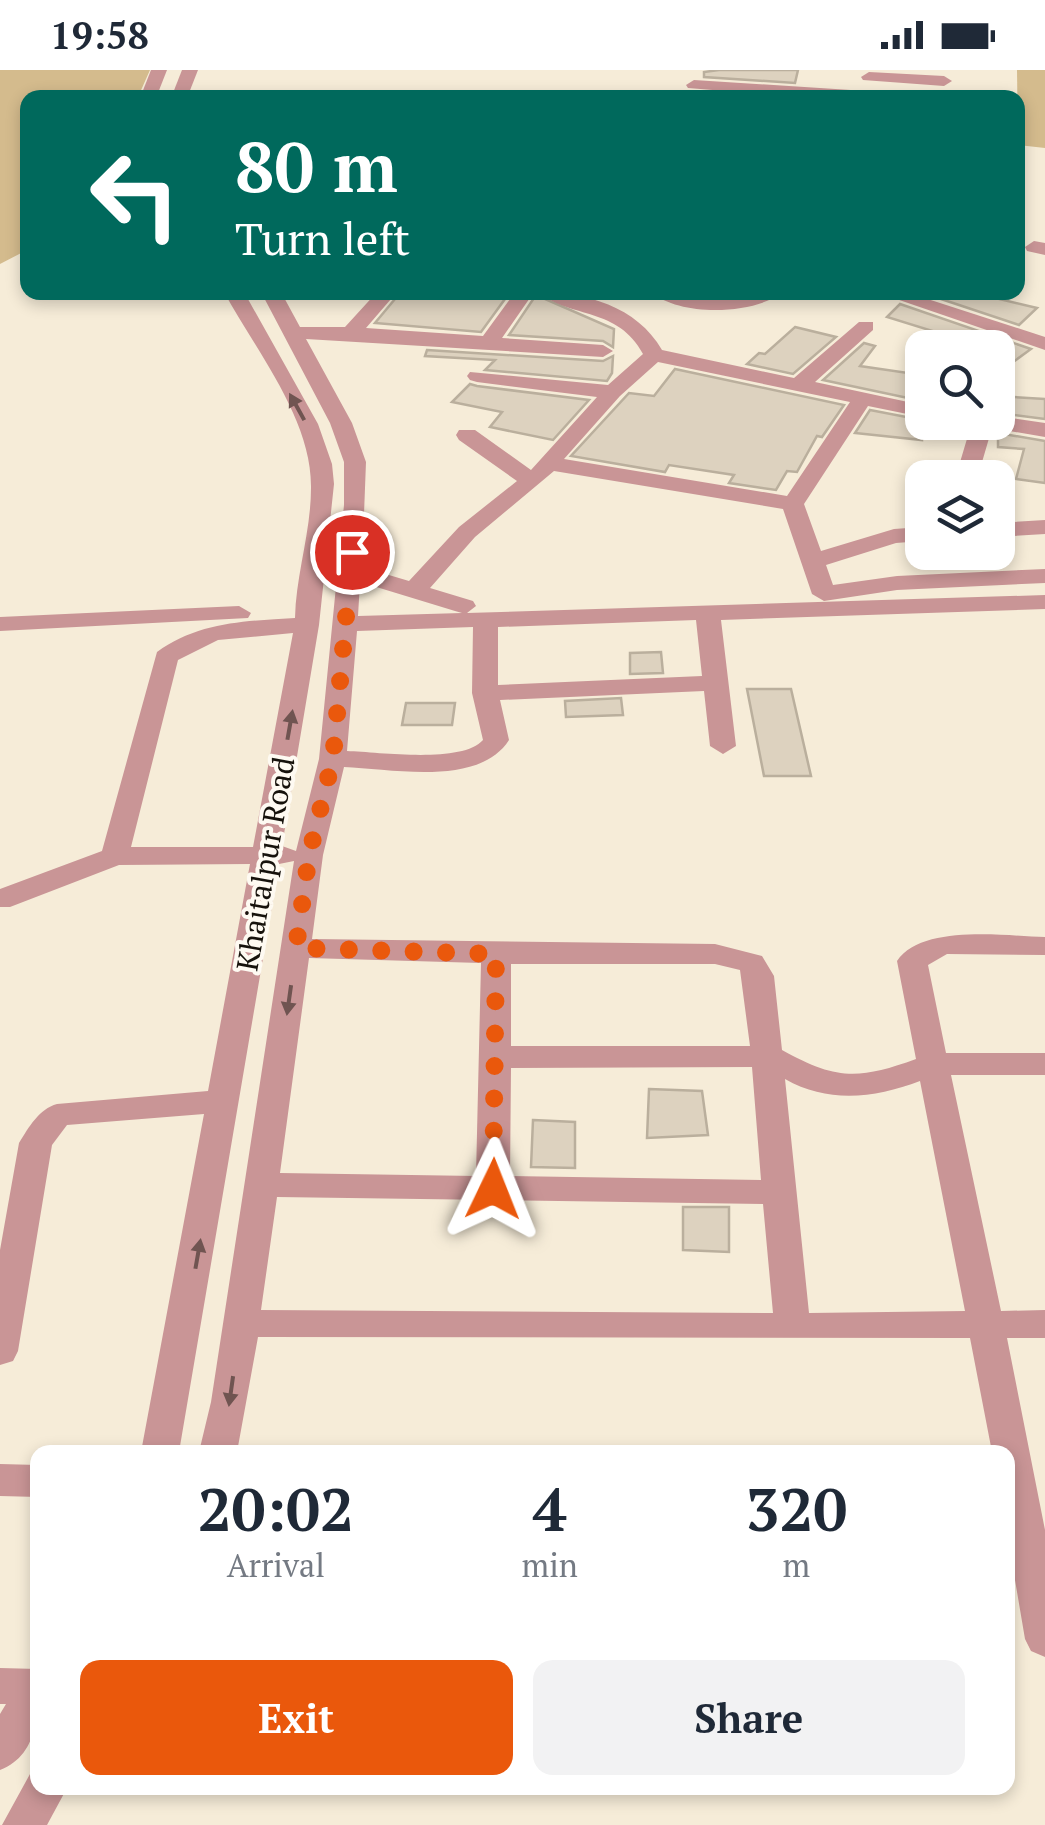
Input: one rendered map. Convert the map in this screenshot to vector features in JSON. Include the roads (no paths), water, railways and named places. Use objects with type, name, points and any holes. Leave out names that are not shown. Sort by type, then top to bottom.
[{"type":"street","points":[[824,90],[944,81]]},
{"type":"street","points":[[695,84],[732,90]]},
{"type":"street","name":"Khaitalpur Road","points":[[161,1445],[268,855],[307,618],[322,499],[321,464],[310,431],[238,300]]},
{"type":"street","name":"Khaitalpur Road","points":[[220,1445],[230,1402],[263,1185],[309,855],[333,758],[351,571],[355,462],[342,422],[275,300]]},
{"type":"street","points":[[351,333],[381,300]]},
{"type":"street","points":[[487,345],[519,300]]},
{"type":"street","points":[[570,300],[625,319],[648,340],[654,355]]},
{"type":"street","points":[[680,300],[711,307],[740,300]]},
{"type":"street","points":[[909,300],[1045,344]]},
{"type":"street","points":[[799,385],[866,326]]},
{"type":"street","points":[[292,333],[351,333],[602,351]]},
{"type":"street","points":[[654,355],[905,407]]},
{"type":"street","points":[[414,590],[448,557],[466,532],[540,472],[613,392],[654,355]]},
{"type":"street","points":[[476,376],[613,392]]},
{"type":"street","points":[[793,504],[863,398]]},
{"type":"street","points":[[1015,425],[1045,430]]},
{"type":"street","points":[[467,435],[540,472],[793,504]]},
{"type":"street","points":[[793,504],[824,594]]},
{"type":"street","points":[[1015,529],[1045,527]]},
{"type":"street","points":[[813,561],[905,535]]},
{"type":"street","points":[[351,571],[475,612],[708,613],[1045,602]]},
{"type":"street","points":[[824,594],[896,583],[1045,576]]},
{"type":"street","points":[[347,616],[1045,586]]},
{"type":"street","points":[[878,608],[940,618],[1045,615]]},
{"type":"street","points":[[333,758],[477,758],[490,751],[496,740],[485,694],[475,612]]},
{"type":"street","points":[[708,613],[724,746]]},
{"type":"street","points":[[0,624],[307,618]]},
{"type":"street","points":[[115,856],[166,657],[180,644],[208,634],[307,618]]},
{"type":"street","points":[[485,694],[718,683]]},
{"type":"street","points":[[0,898],[115,856],[309,855]]},
{"type":"street","points":[[1015,1445],[983,1324],[912,961],[942,945],[1045,946]]},
{"type":"street","points":[[296,948],[496,954],[716,954],[751,963],[759,976],[792,1327]]},
{"type":"street","points":[[493,1189],[496,954]]},
{"type":"street","points":[[496,1057],[768,1056],[809,1078],[846,1087],[883,1083],[933,1064],[1045,1064]]},
{"type":"street","points":[[1,1339],[14,1184],[57,1114],[224,1102]]},
{"type":"street","points":[[263,1185],[778,1192]]},
{"type":"street","points":[[240,1323],[792,1327],[1045,1324]]},
{"type":"street","points":[[1015,1446],[1023,1477],[1045,1639]]},
{"type":"street","points":[[0,1480],[30,1481]]},
{"type":"street","points":[[0,1686],[30,1688]]},
{"type":"street","points":[[0,1751],[30,1701]]},
{"type":"street","points":[[24,1825],[41,1795]]}]
